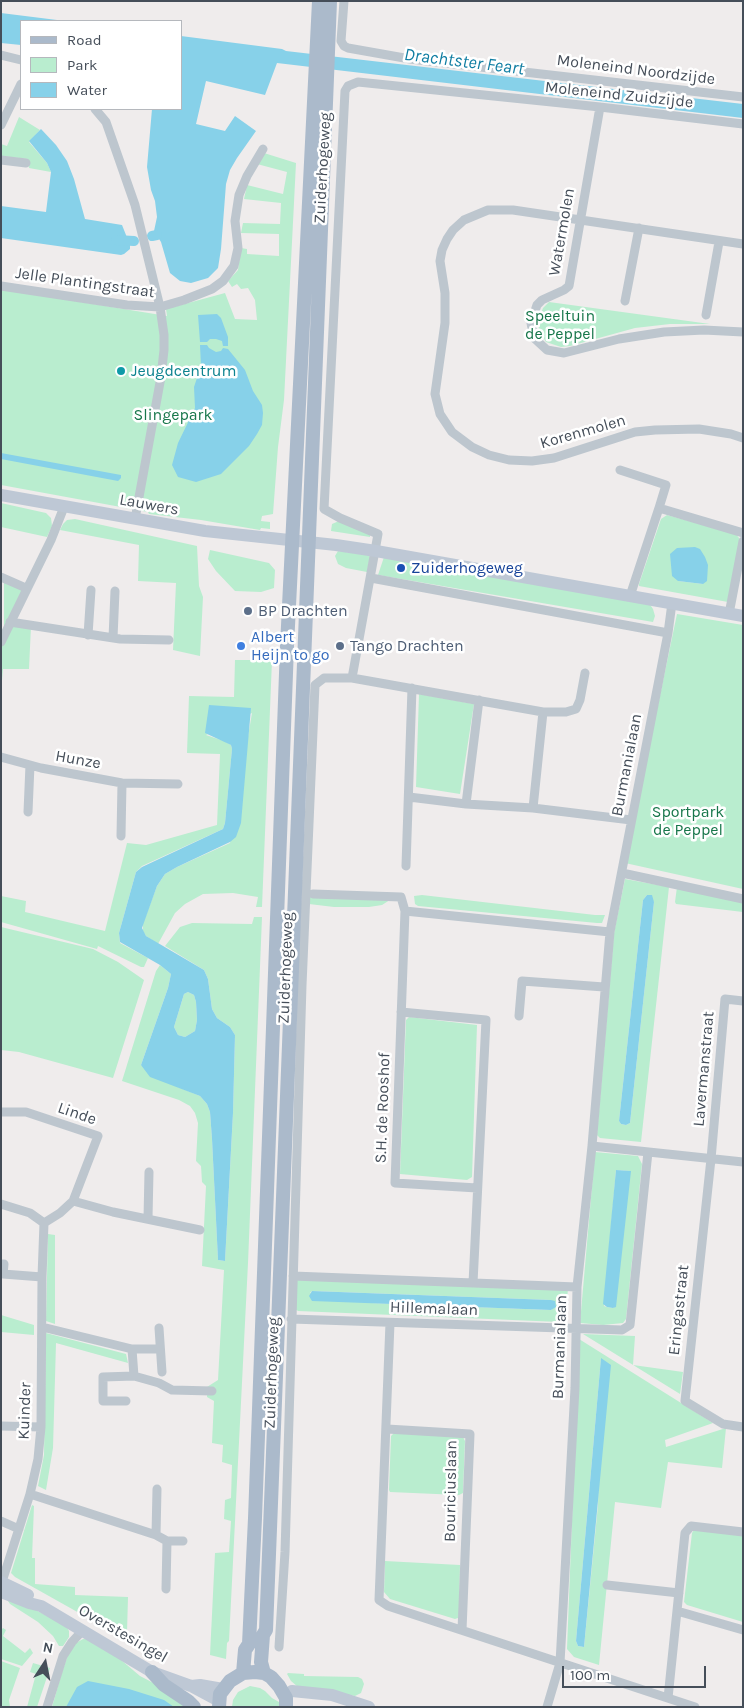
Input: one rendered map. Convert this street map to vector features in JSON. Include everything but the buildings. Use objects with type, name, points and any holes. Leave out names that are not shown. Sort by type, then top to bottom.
[{"type":"main road","name":"Zuiderhogeweg","points":[[319,1],[322,46]]},
{"type":"main road","name":"Zuiderhogeweg","points":[[256,1673],[252,1649],[248,1644],[255,1518],[287,646],[322,46],[330,1]]},
{"type":"main road","name":"Zuiderhogeweg","points":[[256,1673],[262,1662],[263,1635],[266,1630],[311,499],[320,78]]},
{"type":"main road","points":[[152,1672],[164,1685],[194,1707]]},
{"type":"main road","points":[[223,1701],[237,1686],[256,1673],[271,1677],[289,1698]]},
{"type":"street","name":"Moleneind Noordzijde","points":[[344,1],[341,41],[348,48],[410,59],[743,97]]},
{"type":"street","points":[[1,55],[20,60]]},
{"type":"street","name":"Moleneind Zuidzijde","points":[[345,91],[348,86],[358,82],[600,106],[743,124]]},
{"type":"street","points":[[1,125],[20,86]]},
{"type":"street","name":"Zuiderhogeweg","points":[[279,1647],[285,1552],[304,943],[316,685],[324,678],[352,678],[378,534],[324,509],[345,91]]},
{"type":"street","name":"Watermolen","points":[[600,106],[568,286],[564,290],[542,300],[537,305],[531,323],[534,338],[547,350],[564,353],[620,339],[664,332],[704,330],[743,332]]},
{"type":"street","points":[[97,110],[106,122],[135,205],[160,307],[212,289],[223,281],[234,266],[238,248],[235,222],[239,195],[247,176],[263,149]]},
{"type":"street","points":[[1,160],[26,163]]},
{"type":"street","name":"Korenmolen","points":[[743,244],[719,242],[639,228],[513,210],[488,210],[464,220],[450,234],[442,250],[440,261],[445,293],[445,323],[434,394],[438,409],[452,432],[472,447],[510,460],[532,461],[554,458],[635,432],[654,430],[699,429],[731,434],[743,438]]},
{"type":"street","points":[[625,301],[639,228]]},
{"type":"street","points":[[706,315],[719,242]]},
{"type":"street","name":"Jelle Plantingstraat","points":[[1,286],[127,305],[160,307],[164,334],[161,377],[135,519]]},
{"type":"street","points":[[620,470],[666,485],[630,596]]},
{"type":"street","name":"Lauwers","points":[[1,495],[206,531],[292,540]]},
{"type":"street","points":[[1,642],[51,540],[64,507]]},
{"type":"street","points":[[659,508],[743,533]]},
{"type":"street","points":[[292,540],[376,551],[743,616]]},
{"type":"street","points":[[729,614],[743,542]]},
{"type":"street","points":[[1,577],[26,588]]},
{"type":"street","points":[[371,578],[668,633]]},
{"type":"street","points":[[88,635],[91,590]]},
{"type":"street","points":[[113,638],[115,591]]},
{"type":"street","name":"Burmanialaan","points":[[547,1707],[560,1662],[575,1388],[577,1287],[592,1146],[610,932],[672,604]]},
{"type":"street","points":[[10,622],[113,638],[169,640]]},
{"type":"street","points":[[352,678],[543,712],[566,712],[576,709],[580,700],[584,673]]},
{"type":"street","points":[[406,866],[412,688]]},
{"type":"street","points":[[466,804],[479,700]]},
{"type":"street","points":[[533,808],[543,712]]},
{"type":"street","name":"Hunze","points":[[1,758],[122,783],[178,784]]},
{"type":"street","name":"Hunze","points":[[28,812],[30,765]]},
{"type":"street","points":[[121,836],[122,783]]},
{"type":"street","points":[[409,797],[466,804],[533,808],[631,820]]},
{"type":"street","points":[[622,873],[743,899]]},
{"type":"street","points":[[313,894],[401,897],[405,911],[610,932]]},
{"type":"street","name":"S.H. de Rooshof","points":[[405,911],[395,1183],[477,1188]]},
{"type":"street","points":[[519,1016],[522,981],[604,987]]},
{"type":"street","name":"Lavermanstraat","points":[[711,1158],[725,999],[743,1002]]},
{"type":"street","points":[[401,1012],[486,1020],[473,1283]]},
{"type":"street","name":"Linde","points":[[1,1112],[26,1112],[98,1136],[73,1201],[60,1213],[44,1223]]},
{"type":"street","points":[[592,1146],[743,1162]]},
{"type":"street","name":"Hillemalaan","points":[[291,1319],[622,1330],[630,1325],[648,1152]]},
{"type":"street","name":"Eringastraat","points":[[711,1158],[685,1401],[723,1424],[743,1427]]},
{"type":"street","points":[[148,1218],[149,1172]]},
{"type":"street","points":[[73,1201],[113,1212],[200,1230]]},
{"type":"street","points":[[1,1204],[30,1213],[44,1223]]},
{"type":"street","name":"Kuinder","points":[[2,1585],[30,1494],[38,1459],[41,1427],[44,1223]]},
{"type":"street","points":[[1,1264],[4,1264],[3,1274],[42,1277]]},
{"type":"street","name":"Hillemalaan","points":[[293,1276],[577,1287]]},
{"type":"street","points":[[390,1323],[379,1600],[388,1606],[695,1707]]},
{"type":"street","points":[[42,1327],[132,1349],[160,1349]]},
{"type":"street","points":[[159,1328],[162,1372]]},
{"type":"street","points":[[132,1349],[134,1376]]},
{"type":"street","points":[[126,1402],[103,1401],[103,1377],[134,1376],[159,1383],[172,1390],[212,1391]]},
{"type":"street","points":[[1,1426],[41,1427]]},
{"type":"street","name":"Bouriciuslaan","points":[[387,1430],[470,1434],[462,1630]]},
{"type":"street","points":[[156,1535],[157,1489]]},
{"type":"street","points":[[30,1494],[156,1535],[167,1542],[183,1541]]},
{"type":"street","points":[[1,1521],[19,1529]]},
{"type":"street","points":[[668,1698],[685,1533],[691,1526],[743,1532]]},
{"type":"street","points":[[166,1589],[167,1542]]},
{"type":"street","name":"Overstesingel","points":[[2,1585],[29,1603],[41,1606],[152,1672],[191,1686],[223,1701]]},
{"type":"street","points":[[607,1585],[679,1592]]},
{"type":"street","points":[[677,1611],[743,1630]]},
{"type":"street","points":[[47,1707],[63,1656],[83,1630]]},
{"type":"street","points":[[289,1698],[332,1695],[362,1706]]},
{"type":"green space","points":[[19,117],[40,130],[29,142],[47,163],[51,172],[29,168],[28,159],[1,156],[1,144],[7,146]]},
{"type":"green space","name":"Slingepark","points":[[264,153],[296,163],[284,400],[273,514],[262,516],[261,521],[270,522],[270,529],[261,528],[260,530],[149,514],[148,512],[1,485],[1,289],[167,316],[166,309],[225,293],[235,319],[257,320],[255,300],[248,288],[241,289],[237,284],[232,287],[228,281],[238,270],[241,248],[247,249],[247,254],[279,256],[279,234],[241,233],[243,223],[280,224],[281,203],[244,199],[247,185],[283,194],[287,172],[257,164]]},
{"type":"green space","name":"Speeltuin de Peppel","points":[[549,302],[710,324],[670,324],[635,328],[561,347],[546,342],[539,331],[538,322],[543,308]]},
{"type":"green space","points":[[1,503],[46,513],[51,518],[52,526],[47,537],[1,527]]},
{"type":"green space","points":[[667,515],[736,534],[740,541],[728,602],[639,586],[661,519]],"holes":[[[677,548],[685,548],[703,584],[678,581]]]},
{"type":"green space","points":[[75,519],[197,546],[199,586],[203,597],[200,656],[173,650],[176,583],[138,581],[139,545],[60,530],[67,520]]},
{"type":"green space","points":[[339,521],[370,534],[370,537],[331,531],[332,524]]},
{"type":"green space","points":[[210,550],[269,563],[275,570],[274,588],[261,592],[235,591],[216,571],[208,559]]},
{"type":"green space","points":[[338,551],[369,555],[367,572],[346,568],[338,564],[335,556]]},
{"type":"green space","points":[[384,557],[649,603],[655,616],[653,622],[378,575]]},
{"type":"green space","points":[[4,578],[26,588],[10,622],[31,626],[29,669],[3,669],[1,692],[1,644],[4,635]]},
{"type":"green space","name":"Sportpark de Peppel","points":[[677,614],[743,625],[743,889],[625,863]]},
{"type":"green space","points":[[235,660],[272,660],[262,907],[256,907],[258,897],[233,893],[203,894],[185,904],[175,913],[158,944],[146,936],[143,931],[143,923],[157,886],[165,874],[230,843],[252,713],[206,735],[224,741],[231,745],[232,749],[223,829],[142,866],[136,872],[119,933],[120,943],[148,958],[144,967],[98,946],[97,949],[1,922],[1,896],[26,901],[25,912],[105,931],[127,843],[146,845],[217,825],[220,754],[187,753],[189,696],[234,697]]},
{"type":"green space","points":[[419,694],[474,704],[460,794],[416,787]]},
{"type":"green space","points":[[625,879],[669,887],[641,1142],[600,1138],[597,1135],[614,933]],"holes":[[[647,895],[654,902],[630,1123],[626,1125],[621,1124],[619,1121],[643,900]]]},
{"type":"green space","points":[[677,887],[743,901],[743,912],[676,904]]},
{"type":"green space","points":[[309,894],[393,898],[382,905],[369,907],[334,907],[309,904]]},
{"type":"green space","points":[[422,895],[605,915],[602,923],[597,923],[418,906],[415,904],[414,896]]},
{"type":"green space","points":[[254,917],[262,917],[248,1263],[229,1641],[227,1643],[226,1659],[210,1655],[215,1553],[229,1552],[231,1521],[224,1519],[225,1500],[231,1498],[232,1465],[222,1462],[223,1445],[212,1443],[214,1401],[207,1397],[207,1387],[218,1380],[224,1270],[202,1266],[206,1186],[202,1182],[201,1166],[196,1161],[198,1123],[195,1113],[190,1106],[179,1100],[122,1081],[156,971],[160,965],[171,974],[168,988],[141,1065],[178,1087],[200,1096],[207,1104],[210,1112],[212,1139],[218,1260],[225,1261],[235,1035],[230,1027],[217,1018],[212,1009],[208,979],[204,970],[165,946],[180,927],[192,923],[252,924]]},
{"type":"green space","points":[[1,927],[93,949],[118,962],[144,980],[113,1078],[19,1052],[1,1050]]},
{"type":"green space","points":[[188,992],[194,995],[197,1020],[195,1031],[185,1037],[178,1035],[174,1027],[184,994]]},
{"type":"green space","points":[[409,1017],[477,1025],[472,1177],[467,1180],[400,1174],[406,1020]]},
{"type":"green space","points":[[595,1152],[638,1156],[642,1164],[626,1319],[623,1323],[603,1325],[580,1323]],"holes":[[[616,1170],[630,1171],[614,1308],[604,1306]]]},
{"type":"green space","points":[[48,1234],[55,1235],[55,1324],[46,1321]]},
{"type":"green space","points":[[297,1278],[568,1289],[565,1320],[560,1322],[298,1311],[295,1309]],"holes":[[[312,1291],[551,1300],[555,1306],[551,1310],[371,1303],[310,1293]]]},
{"type":"green space","points":[[1,1315],[34,1325],[34,1335],[1,1332]]},
{"type":"green space","points":[[46,1333],[126,1354],[128,1363],[56,1343],[53,1448],[46,1490],[38,1486],[44,1455]]},
{"type":"green space","points":[[583,1334],[635,1336],[633,1365]]},
{"type":"green space","points":[[579,1339],[713,1423],[665,1440],[666,1447],[726,1428],[722,1468],[668,1462],[661,1508],[615,1502],[599,1665],[574,1657],[567,1649]],"holes":[[[601,1358],[598,1505],[584,1647],[578,1646],[576,1641]]]},
{"type":"green space","points":[[633,1365],[683,1372],[680,1394]]},
{"type":"green space","points":[[394,1433],[463,1437],[465,1441],[463,1493],[459,1495],[390,1492],[391,1436]]},
{"type":"green space","points":[[32,1505],[34,1506],[32,1558],[35,1558],[35,1584],[75,1587],[75,1595],[128,1597],[127,1633],[113,1632],[11,1573]]},
{"type":"green space","points":[[694,1530],[743,1535],[743,1622],[687,1605],[684,1602],[692,1533]]},
{"type":"green space","points":[[385,1561],[460,1565],[458,1618],[455,1619],[390,1599],[384,1592]]},
{"type":"green space","points":[[13,1598],[66,1626],[69,1631],[69,1637],[63,1646],[59,1646],[53,1636],[38,1622],[10,1604],[8,1601]]},
{"type":"green space","points":[[3,1628],[6,1630],[3,1636],[25,1653],[30,1648],[33,1653],[22,1666],[1,1659],[1,1630]]},
{"type":"green space","points":[[83,1639],[114,1654],[140,1676],[167,1690],[190,1707],[52,1707],[68,1655],[76,1643]]},
{"type":"green space","points":[[1,1661],[20,1668],[9,1700],[10,1707],[1,1707]]},
{"type":"green space","points":[[33,1663],[50,1668],[37,1707],[27,1707],[36,1674],[30,1672]]},
{"type":"green space","points":[[288,1673],[304,1674],[304,1676],[358,1677],[362,1679],[364,1684],[361,1693],[355,1696],[298,1687],[291,1681]]},
{"type":"green space","points":[[250,1686],[265,1691],[279,1702],[280,1707],[232,1707],[233,1700],[238,1692]]},
{"type":"water","points":[[1,13],[57,20],[20,20],[20,45],[1,43]]},
{"type":"water","points":[[182,36],[286,51],[743,104],[743,118],[277,63],[265,95],[206,81],[196,124],[225,131],[235,116],[256,131],[230,170],[226,184],[218,268],[208,278],[191,283],[180,281],[170,273],[161,242],[154,231],[157,217],[147,167],[152,110],[182,110]]},
{"type":"water","points":[[41,129],[56,145],[67,161],[85,219],[122,225],[130,245],[130,249],[124,254],[1,238],[1,206],[46,212],[51,172],[47,163],[29,141]]},
{"type":"water","points":[[217,314],[221,318],[228,337],[228,346],[223,346],[222,341],[216,339],[200,342],[198,315]]},
{"type":"water","points":[[200,345],[207,345],[216,352],[221,351],[223,348],[228,349],[245,370],[253,391],[262,405],[263,413],[262,425],[249,446],[221,474],[196,482],[178,477],[172,465],[178,443],[195,408],[194,387],[201,366]]},
{"type":"water","points":[[1,453],[121,475],[121,478],[118,481],[1,459]]},
{"type":"water","points":[[695,547],[700,549],[708,565],[707,581],[703,584],[678,581],[672,576],[670,554],[677,548]]},
{"type":"water","points":[[209,705],[251,708],[241,823],[236,837],[230,842],[165,874],[157,886],[142,928],[146,936],[204,970],[208,979],[212,1009],[217,1018],[230,1027],[235,1035],[225,1261],[218,1260],[212,1139],[210,1112],[207,1104],[200,1096],[150,1077],[141,1065],[168,988],[171,974],[160,965],[120,942],[119,933],[136,872],[142,867],[223,829],[232,749],[231,745],[205,733]],"holes":[[[188,992],[194,995],[197,1020],[195,1031],[185,1037],[178,1035],[174,1027],[184,994]]]},
{"type":"water","points":[[647,895],[652,895],[654,902],[630,1123],[626,1125],[621,1124],[619,1121],[643,900]]},
{"type":"water","points":[[616,1170],[631,1171],[616,1307],[613,1308],[603,1304]]},
{"type":"water","points":[[312,1291],[551,1300],[555,1301],[556,1307],[551,1310],[312,1301],[309,1296]]},
{"type":"water","points":[[601,1358],[611,1365],[584,1647],[578,1646],[576,1641]]},
{"type":"water","points":[[88,1681],[129,1689],[164,1700],[174,1707],[66,1707],[77,1687]]},
{"type":"waterway","points":[[152,236],[157,235]]},
{"type":"waterway","points":[[116,240],[134,241]]},
{"type":"place","name":"Jeugdcentrum","points":[[121,371]]},
{"type":"place","name":"Zuiderhogeweg","points":[[401,568]]},
{"type":"place","name":"BP Drachten","points":[[248,611]]},
{"type":"place","name":"Albert Heijn to go","points":[[241,646]]},
{"type":"place","name":"Tango Drachten","points":[[340,646]]},
{"type":"water label","name":"Drachtster Feart","points":[[464,62]]}]
